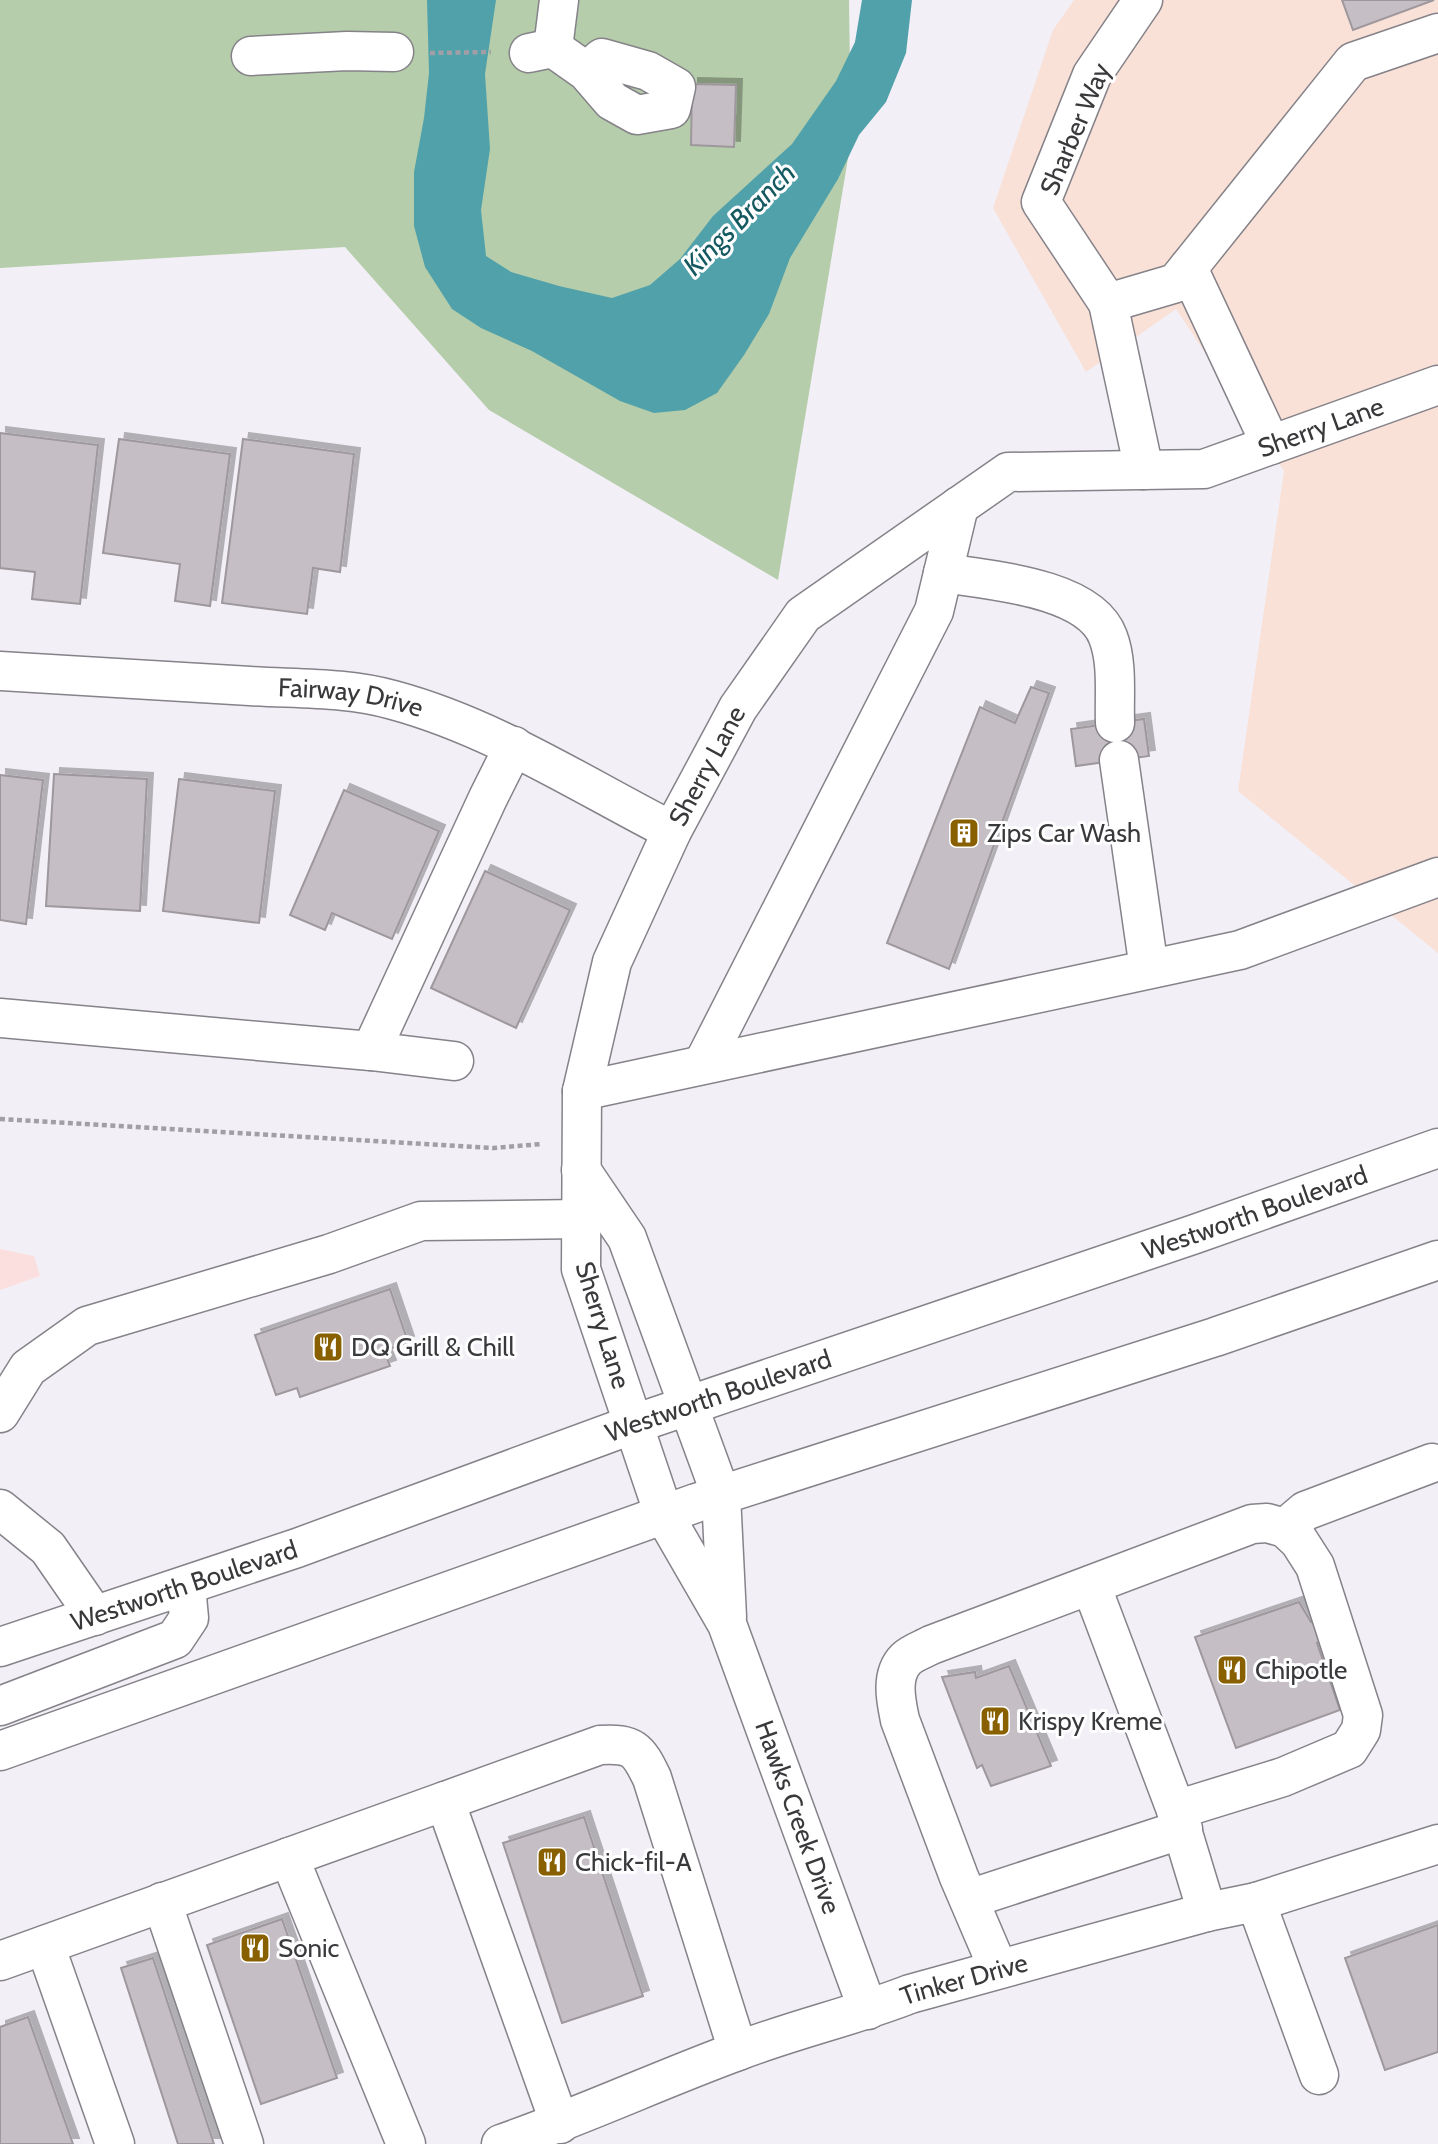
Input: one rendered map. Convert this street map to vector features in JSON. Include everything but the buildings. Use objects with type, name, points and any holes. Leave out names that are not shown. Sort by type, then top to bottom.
[{"type":"main road","points":[[559,0],[541,50],[587,72]]},
{"type":"main road","name":"Sharber Way","points":[[1108,303],[1041,202],[1092,75],[1143,0]]},
{"type":"main road","points":[[1143,470],[1108,303],[1182,275],[1353,62],[1438,33]]},
{"type":"main road","points":[[251,56],[347,51],[394,52]]},
{"type":"main road","points":[[1182,275],[1271,445]]},
{"type":"main road","name":"Sherry Lane","points":[[664,1515],[581,1269],[582,1091],[612,962],[672,831],[738,708],[803,615],[1008,472],[1203,469],[1438,385]]},
{"type":"main road","points":[[703,1064],[934,611],[959,506]]},
{"type":"main road","points":[[943,573],[1028,586],[1062,598],[1093,615],[1107,634],[1113,656],[1115,723]]},
{"type":"main road","name":"Fairway Drive","points":[[0,671],[320,689],[379,698],[456,720],[514,746],[672,831]]},
{"type":"main road","points":[[371,1051],[514,746]]},
{"type":"main road","points":[[1119,760],[1149,969]]},
{"type":"main road","points":[[582,1091],[1240,950],[1438,877]]},
{"type":"main road","points":[[0,1018],[454,1060]]},
{"type":"main road","name":"Westworth Boulevard","points":[[0,1647],[298,1548],[635,1424],[1195,1234],[1438,1148]]},
{"type":"main road","name":"Sherry Lane","points":[[581,1155],[627,1238],[721,1495]]},
{"type":"main road","points":[[0,1413],[28,1368],[87,1326],[329,1254],[421,1221],[581,1219]]},
{"type":"main road","points":[[0,1751],[721,1495],[1216,1337],[1438,1260]]},
{"type":"main road","points":[[1292,1534],[1305,1511],[1436,1458]]},
{"type":"main road","name":"Hawks Creek Drive","points":[[721,1495],[727,1624]]},
{"type":"main road","points":[[0,1509],[48,1548],[95,1616]]},
{"type":"main road","name":"Hawks Creek Drive","points":[[664,1515],[727,1624],[868,2010]]},
{"type":"main road","points":[[969,1899],[1180,1820],[1238,1792],[1283,1777],[1349,1749],[1361,1730],[1363,1715],[1315,1566],[1292,1534],[1267,1523],[1252,1524],[932,1645],[906,1658],[897,1676],[895,1698],[900,1720],[969,1899],[998,1968]]},
{"type":"main road","points":[[1091,1585],[1180,1820],[1207,1912]]},
{"type":"main road","points":[[0,1706],[175,1639],[189,1618],[186,1586]]},
{"type":"main road","points":[[0,1961],[600,1745],[623,1744],[641,1755],[652,1778],[738,2050]]},
{"type":"main road","points":[[445,1801],[560,2124]]},
{"type":"main road","name":"Tinker Drive","points":[[501,2144],[560,2124],[738,2050],[841,2016],[868,2010],[910,1993],[1207,1912],[1256,1902],[1438,1844]]},
{"type":"main road","points":[[289,1857],[406,2144]]},
{"type":"main road","points":[[162,1902],[244,2144]]},
{"type":"main road","points":[[1256,1902],[1319,2075]]},
{"type":"main road","points":[[45,1945],[115,2144]]},
{"type":"path","points":[[432,53],[484,52]]},
{"type":"path","points":[[0,1119],[581,1155]]},
{"type":"shaded area","points":[[1074,0],[1438,0],[1438,953],[1238,791],[1284,471],[1176,309],[1086,372],[993,208],[1053,30]]},
{"type":"shaded area","points":[[0,1249],[34,1256],[40,1276],[0,1290]]},
{"type":"green space","points":[[0,0],[849,0],[851,140],[778,580],[489,410],[345,247],[0,268]]},
{"type":"water","name":"Kings Branch","points":[[427,0],[496,0],[485,74],[490,149],[481,210],[486,256],[511,272],[612,298],[650,285],[680,259],[713,216],[792,144],[836,81],[855,42],[862,0],[912,0],[906,53],[886,102],[859,135],[838,179],[790,258],[769,314],[717,393],[685,410],[654,413],[620,401],[532,351],[481,328],[452,309],[425,267],[414,226],[414,172],[429,73]]},
{"type":"place","name":"Zips Car Wash","points":[[964,833]]},
{"type":"place","name":"DQ Grill & Chill","points":[[328,1347]]},
{"type":"place","name":"Chipotle","points":[[1232,1670]]},
{"type":"place","name":"Krispy Kreme","points":[[995,1721]]},
{"type":"place","name":"Chick-fil-A","points":[[552,1862]]},
{"type":"place","name":"Sonic","points":[[255,1948]]}]
